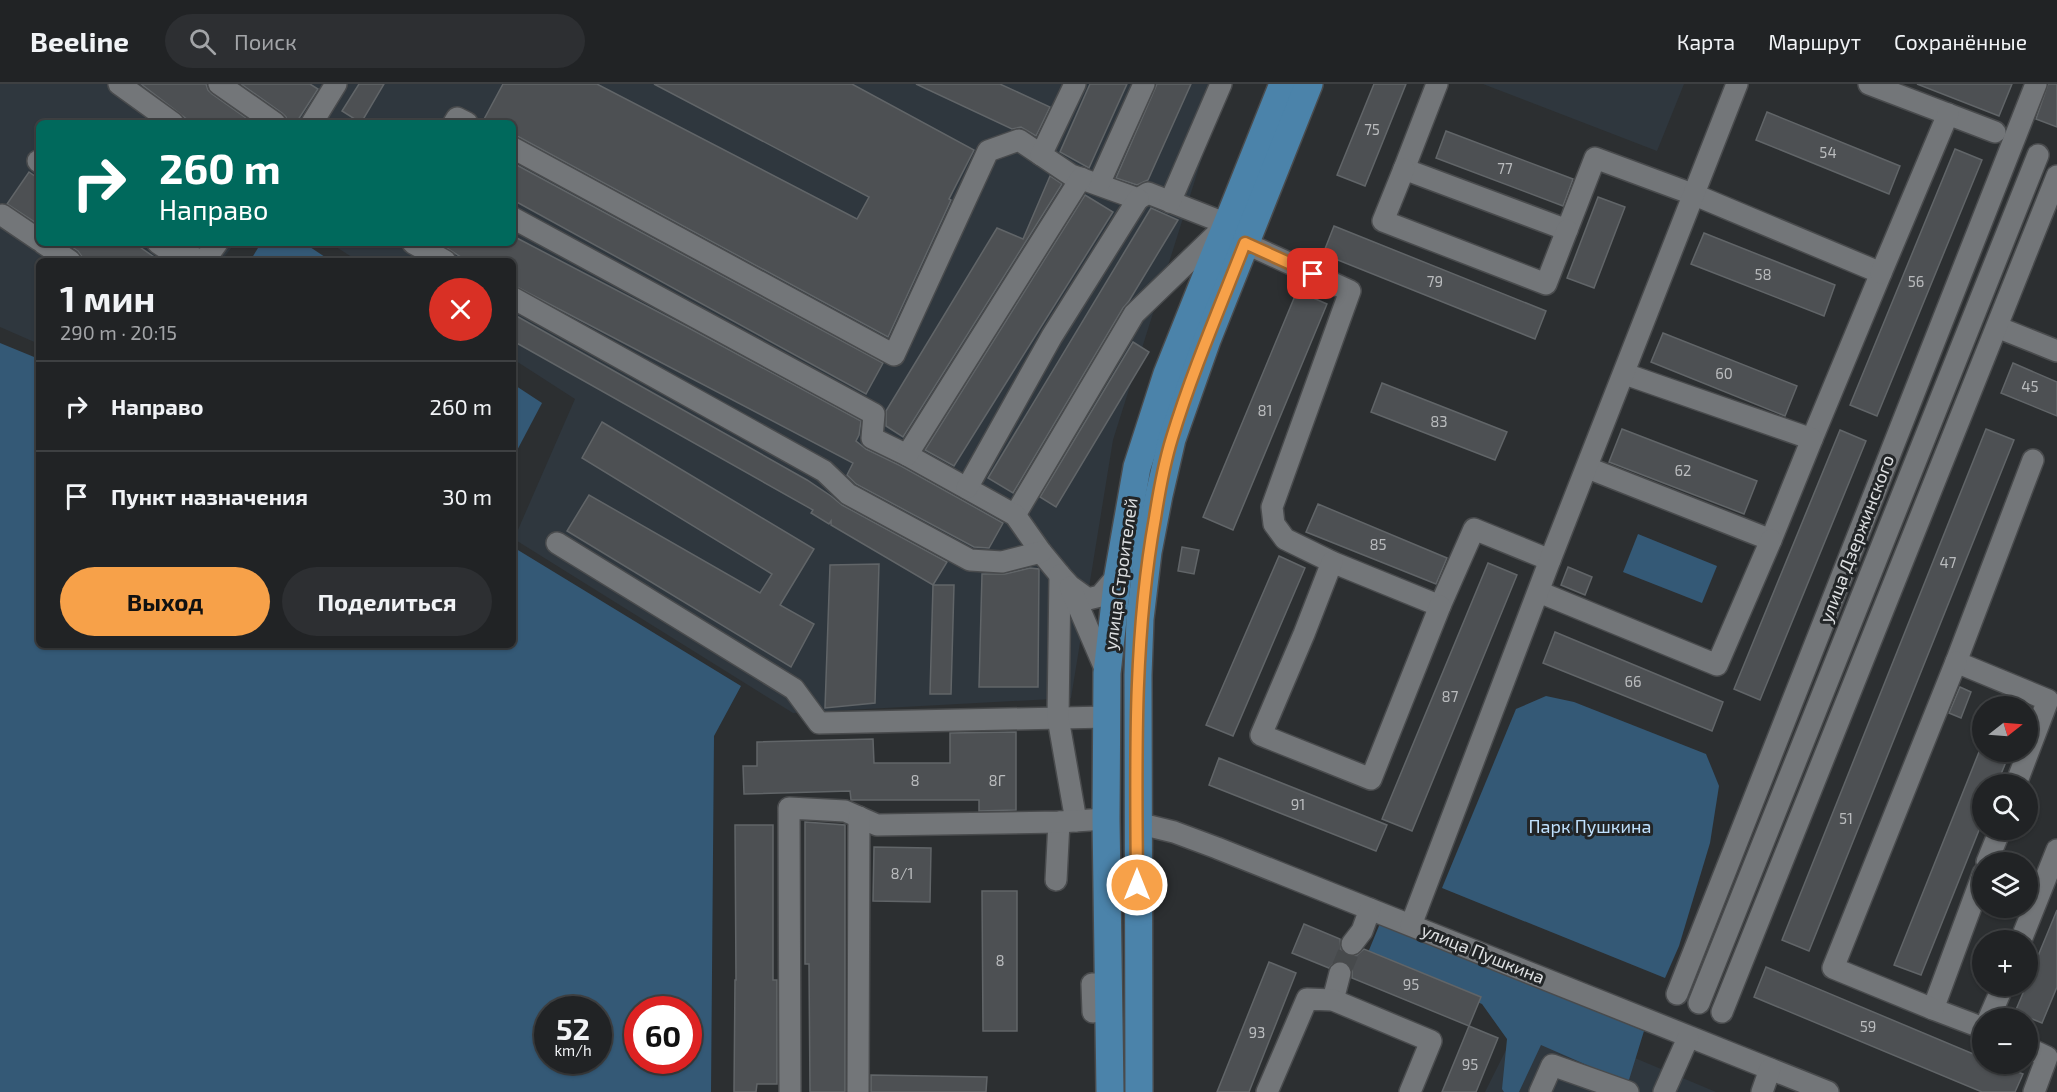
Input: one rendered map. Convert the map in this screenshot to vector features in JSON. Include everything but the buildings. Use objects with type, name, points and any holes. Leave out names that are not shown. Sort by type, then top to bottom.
[{"type":"main road","name":"улица Строителей","points":[[1139,1092],[1137,675],[1140,619],[1148,552],[1172,439],[1282,84]]},
{"type":"main road","name":"улица Строителей","points":[[1110,1092],[1106,819],[1107,673],[1118,575],[1137,467],[1167,374],[1309,84]]},
{"type":"main road","points":[[1106,819],[1137,823]]},
{"type":"street","points":[[119,84],[170,120]]},
{"type":"street","points":[[219,84],[271,120]]},
{"type":"street","points":[[1041,155],[1075,84]]},
{"type":"street","points":[[907,455],[1090,181],[1144,84]]},
{"type":"street","points":[[1170,201],[1221,84]]},
{"type":"street","points":[[1437,84],[1383,221],[1545,284],[1595,158],[1695,195],[1881,273]]},
{"type":"street","points":[[1411,925],[1550,560],[1737,84]]},
{"type":"street","points":[[1869,84],[1995,132]]},
{"type":"street","name":"улица Дзержинского","points":[[1677,994],[2036,84]]},
{"type":"street","points":[[313,120],[330,86]]},
{"type":"street","points":[[1539,592],[1717,665],[1948,114]]},
{"type":"street","points":[[516,150],[894,355],[988,151],[1019,140],[1071,175],[1138,199]]},
{"type":"street","name":"улица Дзержинского","points":[[1699,1003],[2038,155]]},
{"type":"street","points":[[1404,169],[1567,230]]},
{"type":"street","points":[[1722,1012],[2057,176]]},
{"type":"street","points":[[967,488],[1052,336],[1138,199],[1148,193],[1170,201],[1236,233],[1350,291],[1272,507],[1274,524],[1285,539],[1332,562],[1440,606]]},
{"type":"street","points":[[2,215],[36,238]]},
{"type":"street","points":[[516,220],[874,414],[872,438],[1015,514],[1041,552],[1065,581],[1088,599],[1100,596],[1118,575]]},
{"type":"street","points":[[1015,514],[1134,314],[1236,233]]},
{"type":"street","points":[[48,246],[66,258]]},
{"type":"street","points":[[162,246],[195,258]]},
{"type":"street","points":[[205,258],[215,246]]},
{"type":"street","points":[[418,246],[440,258]]},
{"type":"street","points":[[516,300],[824,471],[848,494],[970,560],[1002,561],[1041,552]]},
{"type":"street","points":[[1996,327],[2057,351]]},
{"type":"street","points":[[1625,374],[1812,439]]},
{"type":"street","points":[[1972,1024],[1833,968],[1956,662],[2033,460]]},
{"type":"street","points":[[1588,468],[1771,540]]},
{"type":"street","points":[[1332,562],[1261,735],[1371,779],[1440,606],[1474,529],[1550,560]]},
{"type":"street","points":[[557,543],[794,689],[819,723],[1107,717]]},
{"type":"street","points":[[1056,880],[1067,822],[1058,718],[1065,581]]},
{"type":"street","points":[[1065,581],[1107,673]]},
{"type":"street","points":[[1956,662],[2052,702],[2020,774]]},
{"type":"street","points":[[790,1092],[789,808],[845,811],[877,825],[1067,822],[1106,819]]},
{"type":"street","points":[[858,1092],[859,817]]},
{"type":"street","name":"улица Пушкина","points":[[1137,823],[1174,832],[1828,1092]]},
{"type":"street","points":[[2025,930],[2057,850]]},
{"type":"street","points":[[1933,1008],[1972,903]]},
{"type":"street","points":[[1352,944],[1362,931],[1370,909]]},
{"type":"street","points":[[1334,1000],[1340,973]]},
{"type":"street","points":[[1093,1012],[1092,984],[1108,984]]},
{"type":"street","points":[[1268,1092],[1307,999],[1334,1000],[1431,1041],[1410,1092]]},
{"type":"street","points":[[1664,1092],[1689,1038]]},
{"type":"street","points":[[2034,1092],[2047,1057],[2038,1053]]},
{"type":"street","points":[[1540,1092],[1552,1065],[1628,1092]]},
{"type":"street","points":[[1762,1092],[1770,1069]]},
{"type":"shaded area","points":[[0,84],[1232,84],[1207,142],[1113,440],[1071,698],[793,713],[516,540],[516,534],[575,399],[516,361],[516,258],[353,258],[335,246],[516,246],[516,120],[36,120],[36,246],[233,246],[223,258],[36,258],[36,343],[0,327]]},
{"type":"shaded area","points":[[1483,84],[1684,84],[1657,151]]},
{"type":"shaded area","points":[[1525,1012],[1716,1092],[1485,1092]]},
{"type":"green space","points":[[259,246],[308,246],[326,258],[252,258]]},
{"type":"green space","points":[[0,343],[36,358],[36,648],[516,648],[516,549],[741,686],[714,736],[711,1092],[0,1092]]},
{"type":"green space","points":[[516,386],[542,403],[516,452]]},
{"type":"green space","points":[[1638,534],[1717,566],[1702,603],[1623,572]]},
{"type":"green space","name":"Парк Пушкина","points":[[1546,696],[1574,702],[1706,754],[1719,786],[1710,843],[1679,946],[1665,978],[1442,888],[1516,709]]},
{"type":"green space","points":[[1381,921],[1644,1031],[1628,1083],[1541,1045],[1519,1092],[1504,1092],[1502,1089],[1507,1039],[1482,1004],[1367,955]]},
{"type":"tunnel","points":[[1340,973],[1352,944]]},
{"type":"route","points":[[1137,885],[1137,675],[1140,619],[1148,552],[1172,439],[1245,243],[1313,274]]}]
